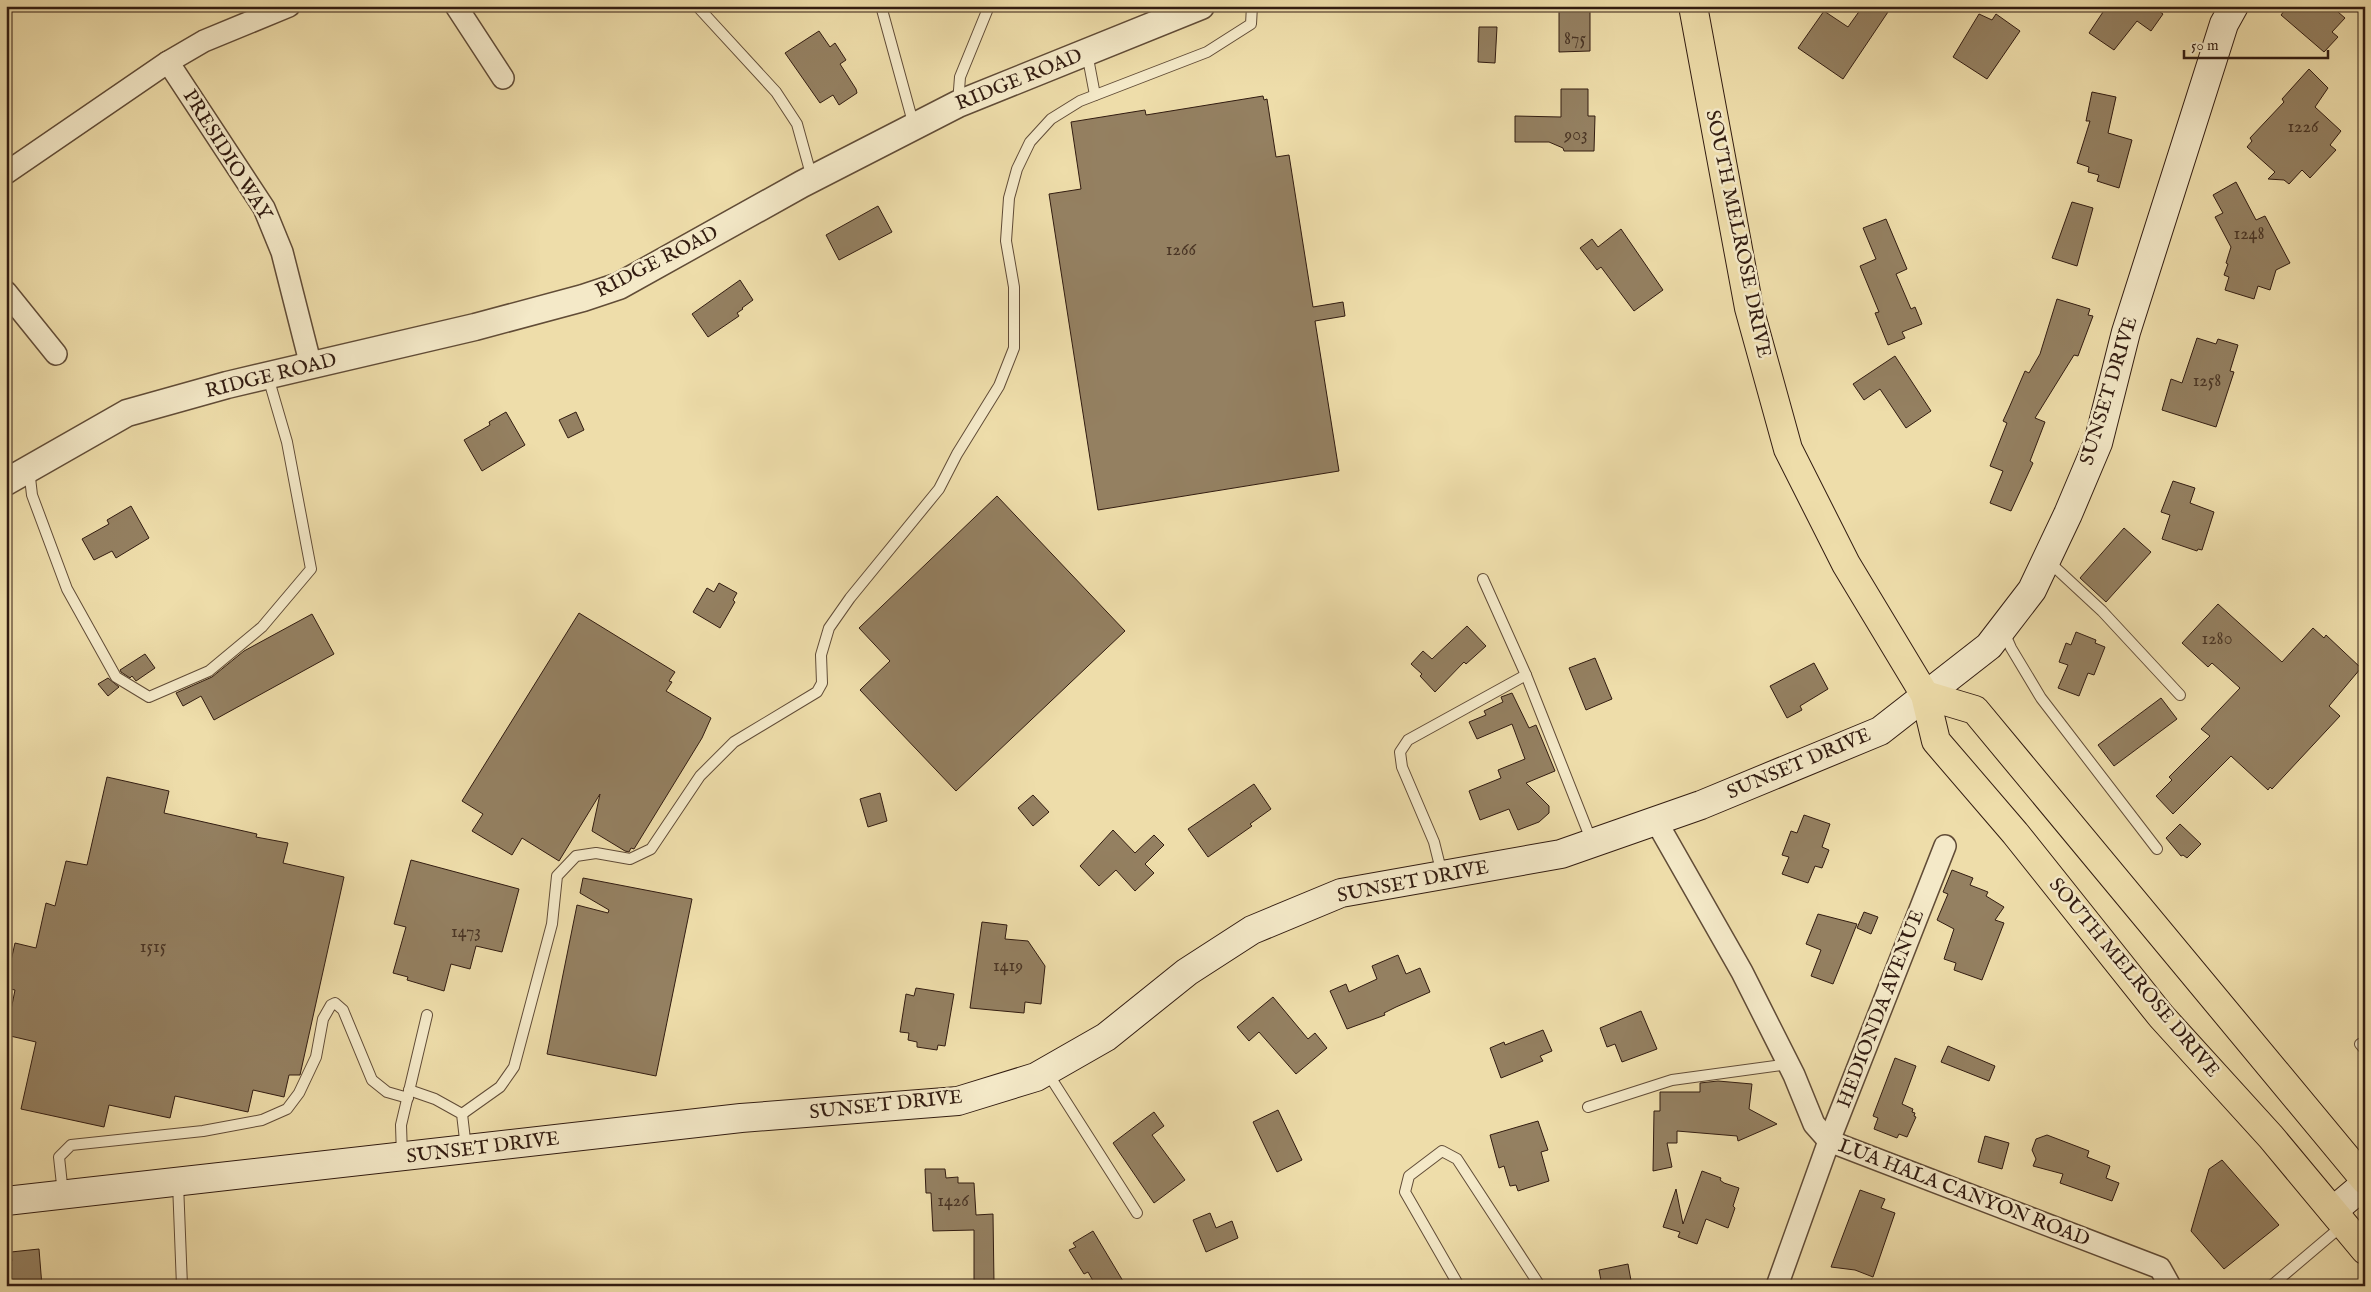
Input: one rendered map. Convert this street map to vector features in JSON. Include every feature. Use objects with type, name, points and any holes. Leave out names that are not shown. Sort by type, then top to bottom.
[{"type":"main road","name":"SOUTH MELROSE DRIVE","points":[[1693,6],[1749,308],[1788,449],[1846,564],[1925,695],[1936,741],[2015,833],[2161,1016],[2271,1137],[2365,1250]]},
{"type":"main road","name":"SUNSET DRIVE","points":[[6,1201],[741,1118],[958,1101],[1036,1077],[1106,1037],[1187,972],[1252,930],[1341,893],[1560,854],[1701,805],[1880,731],[1989,646],[2032,590],[2047,560],[2098,442],[2126,332],[2224,24],[2234,6]]},
{"type":"main road","points":[[1925,695],[1975,710],[2365,1180]]},
{"type":"main road","points":[[2338,1218],[2365,1184]]},
{"type":"street","points":[[6,173],[168,62],[204,41],[289,6]]},
{"type":"street","points":[[456,6],[503,78]]},
{"type":"street","name":"RIDGE ROAD","points":[[6,482],[127,413],[268,376],[511,317],[583,298],[618,286],[813,178],[958,104],[1202,6]]},
{"type":"street","name":"PRESIDIO WAY","points":[[168,62],[264,208],[282,252],[311,366]]},
{"type":"street","points":[[6,292],[56,354]]},
{"type":"street","name":"LUA HALA CANYON ROAD","points":[[1656,821],[1742,972],[1789,1064],[1814,1124],[1829,1141],[2165,1277]]},
{"type":"street","name":"HEDIONDA AVENUE","points":[[1777,1286],[1829,1141],[1945,846]]},
{"type":"lane","points":[[697,6],[776,92],[797,124],[813,178]]},
{"type":"lane","points":[[881,6],[914,126]]},
{"type":"lane","points":[[958,104],[960,77],[989,6]]},
{"type":"lane","points":[[462,1114],[500,1087],[514,1067],[552,924],[557,876],[576,856],[596,853],[630,859],[651,849],[700,776],[734,742],[817,692],[822,682],[822,655],[829,628],[850,598],[939,489],[957,454],[999,386],[1014,348],[1014,287],[1006,241],[1009,198],[1020,162],[1030,142],[1051,119],[1080,101],[1207,52],[1251,24],[1252,6]]},
{"type":"lane","points":[[1086,52],[1095,95]]},
{"type":"lane","points":[[29,468],[32,496],[67,589],[116,677],[149,697],[209,671],[262,627],[311,569],[286,442],[268,376]]},
{"type":"lane","points":[[2047,560],[2102,611],[2180,695]]},
{"type":"lane","points":[[1484,579],[1526,675],[1592,843]]},
{"type":"lane","points":[[2002,629],[2011,648],[2041,698],[2157,849]]},
{"type":"lane","points":[[1442,875],[1434,842],[1402,766],[1400,752],[1408,740],[1526,675]]},
{"type":"lane","points":[[63,1195],[59,1157],[71,1145],[203,1131],[262,1120],[287,1109],[299,1093],[316,1058],[323,1020],[330,1005],[335,1003],[343,1010],[372,1080],[386,1092],[435,1099],[462,1114]]},
{"type":"lane","points":[[402,1157],[401,1125],[427,1014]]},
{"type":"lane","points":[[1588,1107],[1672,1080],[1789,1064]]},
{"type":"lane","points":[[1046,1071],[1137,1213]]},
{"type":"lane","points":[[462,1114],[466,1149]]},
{"type":"lane","points":[[1459,1286],[1405,1192],[1409,1176],[1442,1151],[1457,1159],[1540,1286]]},
{"type":"lane","points":[[178,1183],[182,1286]]},
{"type":"lane","points":[[2270,1286],[2338,1218]]},
{"type":"building","points":[[1559,6],[1590,9],[1590,51],[1559,52]]},
{"type":"building","points":[[1863,6],[1892,6],[1843,79],[1798,48],[1824,11],[1848,27]]},
{"type":"building","points":[[2107,6],[2152,6],[2163,14],[2151,31],[2137,21],[2114,50],[2089,33]]},
{"type":"building","points":[[2288,6],[2331,6],[2345,18],[2332,32],[2338,37],[2324,52],[2281,15]]},
{"type":"building","points":[[1979,14],[1992,20],[1996,14],[2020,31],[1987,79],[1953,57]]},
{"type":"building","points":[[1479,27],[1497,27],[1495,63],[1478,62]]},
{"type":"building","points":[[819,31],[830,47],[835,43],[846,60],[840,64],[856,89],[857,93],[839,105],[833,95],[820,103],[785,53]]},
{"type":"building","points":[[2309,69],[2328,88],[2315,107],[2341,131],[2330,145],[2336,150],[2310,178],[2302,170],[2289,184],[2284,180],[2268,179],[2275,172],[2247,147],[2252,141],[2250,138],[2284,102],[2282,99]]},
{"type":"building","points":[[1561,89],[1588,89],[1588,116],[1595,116],[1594,151],[1564,151],[1563,148],[1549,142],[1515,142],[1515,116],[1561,117]]},
{"type":"building","points":[[2092,92],[2116,97],[2108,133],[2132,140],[2119,188],[2097,181],[2099,175],[2088,172],[2089,167],[2077,163],[2090,121],[2086,121]]},
{"type":"building","points":[[1263,96],[1264,100],[1267,99],[1276,157],[1289,155],[1313,307],[1343,302],[1345,316],[1315,321],[1339,471],[1098,510],[1049,194],[1081,189],[1071,122],[1145,110],[1146,115]]},
{"type":"building","points":[[2236,182],[2256,220],[2265,216],[2290,263],[2276,270],[2270,290],[2258,286],[2254,299],[2225,290],[2229,277],[2224,275],[2231,247],[2215,217],[2223,213],[2213,195]]},
{"type":"building","points":[[2072,202],[2093,208],[2077,266],[2052,258]]},
{"type":"building","points":[[878,206],[892,232],[839,260],[826,235]]},
{"type":"building","points":[[1886,219],[1907,269],[1896,274],[1911,309],[1915,307],[1922,324],[1902,332],[1905,338],[1888,345],[1875,313],[1879,312],[1860,266],[1876,259],[1863,228]]},
{"type":"building","points":[[1621,229],[1663,290],[1634,311],[1601,267],[1597,270],[1580,248],[1592,239],[1598,247]]},
{"type":"building","points":[[740,280],[753,300],[737,313],[739,316],[708,337],[692,314]]},
{"type":"building","points":[[2057,299],[2090,309],[2088,315],[2093,316],[2078,356],[2074,355],[2035,418],[2045,422],[2030,461],[2033,463],[2011,511],[1990,503],[2003,471],[1990,466],[2007,423],[2003,421],[2025,371],[2029,373],[2040,354]]},
{"type":"building","points":[[2197,338],[2216,344],[2218,339],[2238,345],[2230,371],[2234,372],[2216,427],[2162,410],[2171,379],[2182,383]]},
{"type":"building","points":[[1895,356],[1931,411],[1906,428],[1880,389],[1864,400],[1853,384]]},
{"type":"building","points":[[506,412],[525,445],[482,471],[464,440],[490,425],[489,422]]},
{"type":"building","points":[[576,412],[584,430],[568,438],[559,420]]},
{"type":"building","points":[[2173,481],[2195,488],[2190,503],[2214,512],[2202,550],[2198,549],[2197,551],[2162,539],[2170,515],[2161,512]]},
{"type":"building","points":[[997,496],[1125,631],[956,791],[860,690],[890,661],[859,628]]},
{"type":"building","points":[[131,506],[149,538],[116,558],[112,551],[94,560],[82,539],[109,524],[107,520]]},
{"type":"building","points":[[2124,528],[2151,552],[2106,602],[2080,578]]},
{"type":"building","points":[[719,583],[737,593],[733,600],[735,602],[720,628],[693,612],[707,588],[714,592]]},
{"type":"building","points":[[2218,604],[2282,662],[2313,628],[2324,638],[2326,635],[2361,668],[2329,706],[2340,716],[2272,789],[2270,787],[2268,790],[2231,756],[2173,814],[2156,796],[2172,780],[2169,777],[2210,736],[2201,729],[2240,688],[2212,663],[2208,667],[2182,643]]},
{"type":"building","points":[[579,613],[675,672],[669,681],[672,682],[666,691],[711,718],[702,738],[634,849],[631,848],[629,852],[625,851],[592,831],[600,794],[559,861],[522,838],[512,855],[472,831],[483,814],[462,801]]},
{"type":"building","points":[[312,614],[334,654],[214,720],[201,696],[183,706],[176,693],[212,677],[244,651]]},
{"type":"building","points":[[1467,626],[1486,646],[1466,664],[1464,662],[1435,692],[1420,676],[1422,674],[1411,664],[1423,651],[1432,659]]},
{"type":"building","points":[[2076,632],[2096,640],[2095,643],[2105,647],[2094,675],[2088,673],[2079,696],[2058,688],[2068,665],[2059,662],[2066,643],[2071,645]]},
{"type":"building","points":[[145,654],[155,668],[136,681],[132,676],[130,678],[121,672],[120,670]]},
{"type":"building","points":[[1595,658],[1612,699],[1586,710],[1569,668]]},
{"type":"building","points":[[1814,663],[1828,689],[1800,706],[1802,710],[1787,718],[1770,686]]},
{"type":"building","points":[[108,678],[119,687],[108,696],[98,684]]},
{"type":"building","points":[[1512,693],[1529,728],[1536,725],[1555,771],[1526,783],[1549,806],[1549,813],[1539,822],[1518,830],[1509,809],[1480,820],[1469,791],[1501,778],[1498,770],[1525,759],[1512,724],[1477,739],[1469,722],[1486,715],[1484,711],[1503,702],[1501,697]]},
{"type":"building","points":[[2161,698],[2177,719],[2114,766],[2098,745]]},
{"type":"building","points":[[107,777],[169,791],[164,813],[257,834],[256,837],[288,843],[283,863],[344,877],[300,1075],[289,1075],[284,1097],[253,1090],[248,1112],[175,1096],[170,1118],[109,1105],[104,1127],[21,1109],[36,1042],[6,1035],[15,990],[6,988],[6,983],[15,943],[36,948],[46,903],[55,906],[66,861],[87,865]]},
{"type":"building","points":[[1254,784],[1271,809],[1250,824],[1252,826],[1208,857],[1188,829]]},
{"type":"building","points":[[880,793],[887,821],[868,827],[860,799]]},
{"type":"building","points":[[1033,795],[1049,812],[1033,826],[1018,808]]},
{"type":"building","points":[[1804,815],[1830,824],[1822,847],[1829,850],[1822,868],[1815,866],[1808,883],[1782,874],[1789,857],[1782,855],[1791,831],[1797,833]]},
{"type":"building","points":[[2180,824],[2201,844],[2187,858],[2183,855],[2181,856],[2166,838]]},
{"type":"building","points":[[1113,830],[1135,853],[1154,835],[1164,845],[1145,864],[1154,873],[1135,891],[1116,870],[1099,886],[1080,866]]},
{"type":"building","points":[[411,860],[519,889],[502,952],[476,946],[470,969],[451,964],[444,991],[407,980],[408,977],[393,973],[406,927],[394,924]]},
{"type":"building","points":[[1952,870],[1973,878],[1970,885],[1988,892],[1986,896],[2004,907],[1995,920],[2004,923],[1982,980],[1954,970],[1956,963],[1944,959],[1954,929],[1937,920],[1948,894],[1943,892]]},
{"type":"building","points":[[583,878],[692,899],[656,1076],[547,1054],[577,905],[608,913],[609,910],[580,893]]},
{"type":"building","points":[[1864,912],[1878,917],[1871,934],[1857,928]]},
{"type":"building","points":[[1818,914],[1857,924],[1833,984],[1811,976],[1821,950],[1806,944]]},
{"type":"building","points":[[982,922],[1007,925],[1005,939],[1028,941],[1045,966],[1041,1004],[1025,1002],[1024,1013],[970,1008]]},
{"type":"building","points":[[1398,955],[1406,974],[1420,968],[1430,992],[1384,1013],[1385,1015],[1347,1029],[1330,991],[1346,984],[1349,992],[1377,979],[1372,966]]},
{"type":"building","points":[[916,988],[954,994],[945,1046],[938,1045],[937,1050],[917,1047],[917,1042],[908,1040],[909,1033],[900,1032],[906,994],[914,996]]},
{"type":"building","points":[[1273,997],[1308,1039],[1315,1033],[1327,1048],[1296,1074],[1259,1032],[1249,1041],[1237,1027]]},
{"type":"building","points":[[1641,1011],[1657,1049],[1622,1062],[1615,1044],[1607,1047],[1600,1028]]},
{"type":"building","points":[[1543,1030],[1552,1051],[1540,1056],[1543,1061],[1501,1078],[1490,1048],[1504,1042],[1505,1045]]},
{"type":"building","points":[[1948,1046],[1995,1066],[1989,1081],[1941,1062]]},
{"type":"building","points":[[1895,1058],[1916,1066],[1902,1104],[1913,1109],[1912,1112],[1915,1113],[1914,1116],[1916,1117],[1907,1137],[1899,1134],[1897,1138],[1874,1129],[1878,1118],[1873,1116]]},
{"type":"building","points":[[1718,1081],[1752,1084],[1749,1109],[1777,1124],[1738,1141],[1737,1136],[1677,1131],[1677,1143],[1667,1143],[1672,1167],[1653,1171],[1654,1111],[1660,1111],[1660,1092],[1700,1092],[1700,1083]]},
{"type":"building","points":[[1278,1110],[1302,1160],[1277,1172],[1253,1122]]},
{"type":"building","points":[[1154,1112],[1164,1126],[1152,1135],[1185,1180],[1154,1203],[1113,1143]]},
{"type":"building","points":[[1538,1121],[1548,1150],[1541,1152],[1549,1181],[1518,1191],[1516,1185],[1510,1186],[1504,1166],[1499,1168],[1490,1135]]},
{"type":"building","points":[[2047,1135],[2089,1151],[2087,1157],[2110,1166],[2106,1178],[2119,1183],[2112,1201],[2060,1183],[2063,1174],[2033,1166],[2036,1159],[2032,1150],[2036,1139]]},
{"type":"building","points":[[1985,1136],[2009,1143],[2002,1169],[1978,1162]]},
{"type":"building","points":[[2222,1160],[2279,1225],[2224,1269],[2191,1231],[2209,1169]]},
{"type":"building","points":[[925,1169],[945,1169],[946,1178],[958,1177],[958,1183],[974,1183],[976,1215],[993,1214],[994,1283],[974,1283],[974,1230],[933,1231],[931,1193],[926,1193]]},
{"type":"building","points":[[1702,1171],[1721,1178],[1720,1180],[1724,1183],[1739,1188],[1728,1228],[1706,1219],[1697,1244],[1678,1237],[1680,1232],[1663,1227],[1676,1189],[1683,1224]]},
{"type":"building","points":[[1860,1190],[1885,1199],[1881,1208],[1895,1213],[1873,1277],[1855,1270],[1831,1267]]},
{"type":"building","points":[[1210,1213],[1216,1228],[1232,1221],[1238,1238],[1206,1252],[1193,1220]]},
{"type":"building","points":[[1093,1231],[1126,1286],[1096,1286],[1088,1272],[1084,1274],[1069,1250],[1076,1247],[1073,1243]]},
{"type":"building","points":[[39,1249],[42,1286],[6,1286],[6,1262],[12,1261],[11,1252]]},
{"type":"building","points":[[1628,1264],[1632,1286],[1602,1286],[1599,1270]]}]
